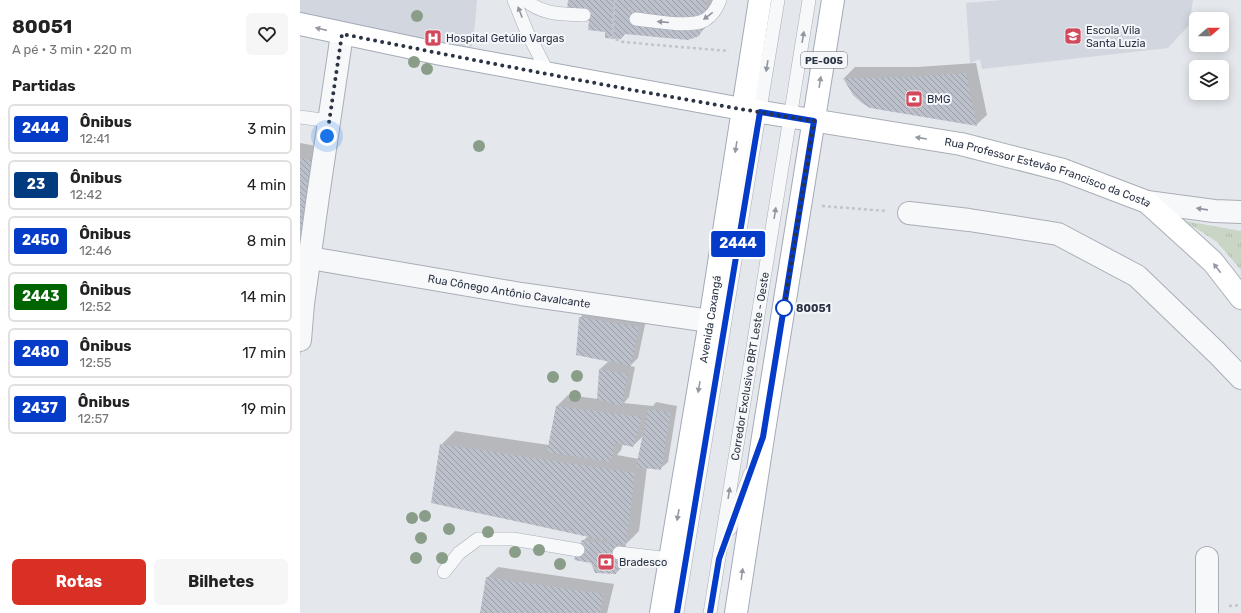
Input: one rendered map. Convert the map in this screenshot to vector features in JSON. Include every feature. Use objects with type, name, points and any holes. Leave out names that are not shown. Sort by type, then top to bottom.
[{"type":"main road","name":"Avenida Caxangá","points":[[661,613],[710,322],[751,110],[760,0]]},
{"type":"main road","name":"PE-005","points":[[736,613],[833,0]]},
{"type":"main road","name":"Rua Professor Estevão Francisco da Costa","points":[[300,24],[441,54],[790,117],[961,144],[1063,170],[1147,202],[1212,262],[1241,298]]},
{"type":"street","points":[[300,331],[342,34]]},
{"type":"street","points":[[1147,202],[1214,211],[1241,212]]},
{"type":"street","points":[[909,213],[969,220],[1058,234],[1137,276],[1241,378]]},
{"type":"street","name":"Rua Cônego Antônio Cavalcante","points":[[310,258],[522,294],[710,322]]},
{"type":"street","points":[[1207,558],[1207,613]]},
{"type":"lane","points":[[514,0],[527,32],[548,73]]},
{"type":"lane","points":[[525,0],[532,6],[547,12],[584,15]]},
{"type":"lane","points":[[636,19],[690,24],[705,20],[716,10],[720,0]]},
{"type":"lane","points":[[677,613],[751,110],[778,0]]},
{"type":"lane","name":"Corredor Exclusivo BRT Leste - Oeste","points":[[710,613],[809,0]]},
{"type":"lane","points":[[300,117],[329,121]]},
{"type":"lane","points":[[719,559],[763,437]]},
{"type":"lane","points":[[444,572],[459,553],[478,539],[513,539],[578,550]]},
{"type":"lane","points":[[619,553],[670,559]]},
{"type":"path","points":[[801,204],[909,213]]},
{"type":"shaded area","name":"Hospital Getúlio Vargas","points":[[300,0],[477,0],[471,51],[300,22]]},
{"type":"shaded area","name":"Escola Vila Santa Luzia","points":[[1002,0],[1193,0],[1191,12],[1189,12],[1189,25],[1168,48],[982,69],[980,59],[970,63],[966,3]]},
{"type":"green space","points":[[1185,221],[1241,231],[1241,270],[1217,242]]},
{"type":"building","points":[[568,0],[707,0],[703,29],[699,36],[688,40],[625,34],[621,39],[605,38],[605,32],[588,30],[589,21],[566,19]]},
{"type":"building","name":"BMG","points":[[966,73],[977,126],[870,108],[853,95],[843,78],[905,77]]},
{"type":"building","points":[[300,158],[316,161],[300,246]]},
{"type":"building","points":[[579,317],[639,327],[631,366],[576,355]]},
{"type":"building","points":[[599,369],[628,374],[622,406],[597,400]]},
{"type":"building","points":[[556,406],[642,417],[633,447],[615,443],[611,462],[547,452]]},
{"type":"building","points":[[648,409],[671,413],[661,470],[636,467]]},
{"type":"building","points":[[440,444],[635,473],[626,545],[431,503]]},
{"type":"building","points":[[582,540],[620,544],[616,574],[595,573],[591,563],[574,560]]},
{"type":"building","points":[[486,577],[604,594],[600,613],[480,613]]},
{"type":"bus line","name":"2444","points":[[677,613],[760,112],[814,121],[763,437],[719,559],[710,613]]},
{"type":"place","name":"Escola Vila Santa Luzia","points":[[1073,36]]},
{"type":"place","name":"Hospital Getúlio Vargas","points":[[433,38]]},
{"type":"place","name":"BMG","points":[[914,99]]},
{"type":"place","name":"80051","points":[[784,308]]},
{"type":"place","name":"Bradesco","points":[[606,562]]},
{"type":"route","points":[[327,136],[342,34],[441,54],[814,121],[784,308]]}]
